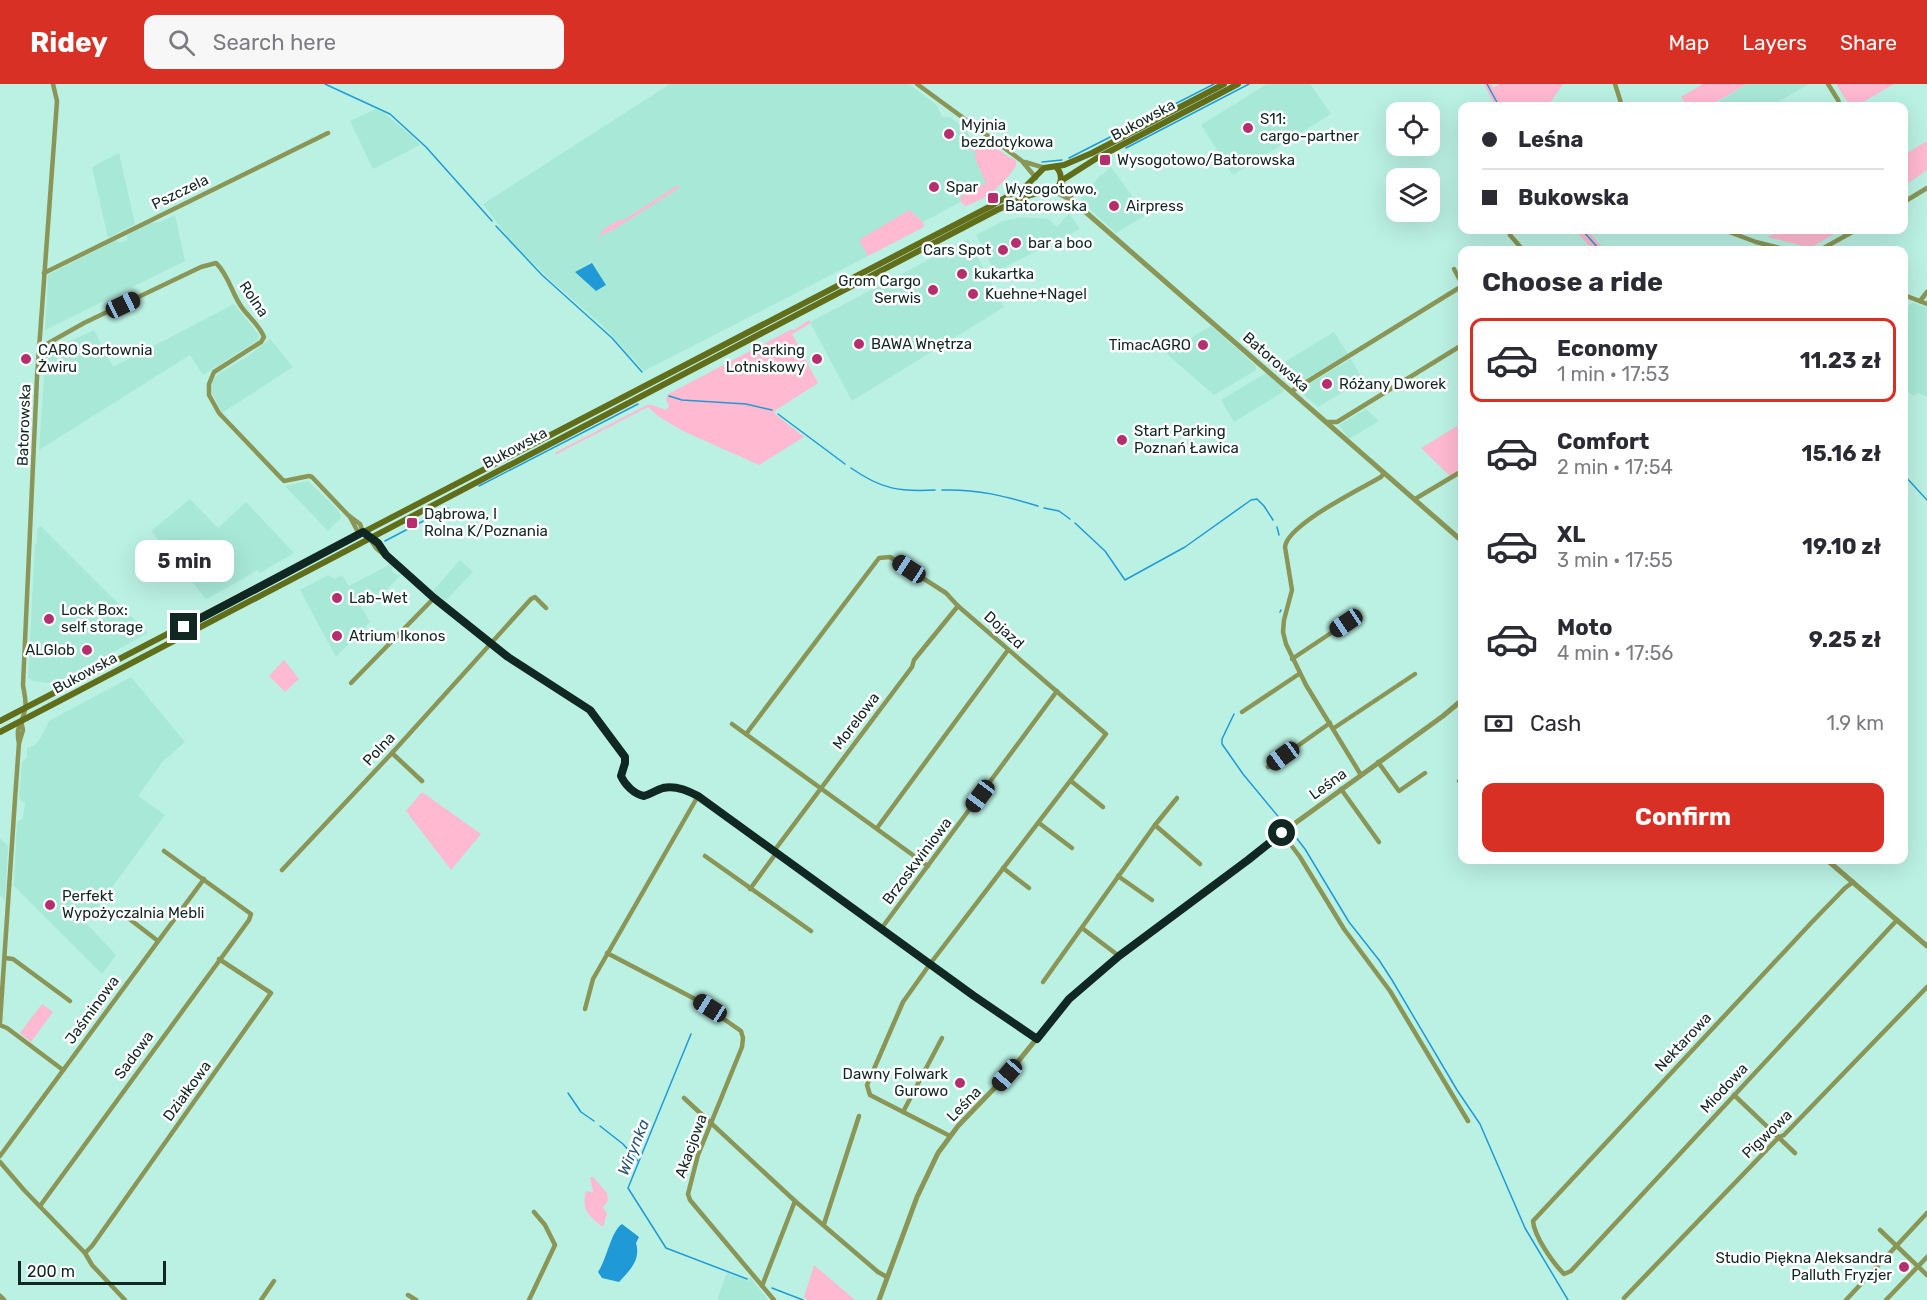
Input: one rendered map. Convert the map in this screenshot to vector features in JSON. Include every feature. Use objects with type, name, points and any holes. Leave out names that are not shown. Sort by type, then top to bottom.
[{"type":"main road","name":"Bukowska","points":[[1056,167],[1092,153],[1224,84]]},
{"type":"main road","name":"Bukowska","points":[[1061,181],[1097,158],[1238,84]]},
{"type":"main road","points":[[1056,167],[1061,181],[1058,188],[1047,192],[1038,189],[1036,177],[1039,172],[1046,168],[1056,167]]},
{"type":"main road","name":"Bukowska","points":[[0,721],[976,214],[1019,190],[1036,177]]},
{"type":"main road","name":"Bukowska","points":[[0,731],[997,210],[1030,195],[1047,192]]},
{"type":"street","name":"Batorowska","points":[[19,743],[16,733],[26,708],[23,685],[39,345],[56,95],[53,84]]},
{"type":"street","points":[[917,84],[1022,162],[1036,177]]},
{"type":"street","points":[[1615,84],[1621,102]]},
{"type":"street","points":[[1828,84],[1839,102]]},
{"type":"street","name":"Pszczela","points":[[44,273],[327,133]]},
{"type":"street","points":[[1022,162],[1046,168]]},
{"type":"street","name":"Batorowska","points":[[1061,181],[1073,201]]},
{"type":"street","points":[[1908,200],[1927,188]]},
{"type":"street","name":"Batorowska","points":[[1047,192],[1060,194],[1073,201],[1458,537]]},
{"type":"street","points":[[1735,234],[1772,246]]},
{"type":"street","points":[[1827,246],[1849,234]]},
{"type":"street","points":[[1510,235],[1520,246]]},
{"type":"street","name":"Rolna","points":[[39,345],[45,345],[84,323],[201,267],[216,263],[221,268],[241,307],[264,336],[261,342],[214,372],[209,384],[211,400],[219,413],[280,478],[284,481],[305,476],[312,477],[348,515],[358,532],[363,532]]},
{"type":"street","points":[[1454,269],[1458,277]]},
{"type":"street","points":[[1292,391],[1458,287]]},
{"type":"street","points":[[1920,301],[1927,292]]},
{"type":"street","points":[[1908,296],[1927,304]]},
{"type":"street","points":[[1327,422],[1337,422],[1458,347]]},
{"type":"street","points":[[1336,430],[1337,422]]},
{"type":"street","points":[[1360,775],[1334,728],[1299,674],[1286,644],[1283,632],[1284,620],[1292,590],[1285,541],[1307,520],[1381,477],[1384,473]]},
{"type":"street","points":[[1415,499],[1458,473]]},
{"type":"street","points":[[363,532],[378,543],[386,555],[434,598],[508,657],[590,710],[625,757],[621,776],[635,793],[644,796],[664,788],[675,787],[698,796],[1037,1039]]},
{"type":"street","name":"Dojazd","points":[[746,734],[879,558],[890,557],[946,593],[958,606],[1106,734],[1071,781]]},
{"type":"street","name":"Polna","points":[[282,870],[392,753],[531,599],[535,597],[546,608]]},
{"type":"street","points":[[351,684],[434,598]]},
{"type":"street","name":"Morelowa","points":[[750,889],[912,667],[914,660],[958,606]]},
{"type":"street","points":[[1292,658],[1346,623]]},
{"type":"street","points":[[877,828],[1008,650]]},
{"type":"street","points":[[1242,712],[1299,674]]},
{"type":"street","points":[[1334,728],[1415,674]]},
{"type":"street","name":"Brzoskwiniowa","points":[[881,929],[1057,691]]},
{"type":"street","name":"Leśna","points":[[879,1300],[927,1173],[938,1153],[950,1136],[996,1087],[1069,999],[1119,956],[1458,703]]},
{"type":"street","name":"Batorowska","points":[[0,1023],[19,743],[23,730],[21,721]]},
{"type":"street","points":[[1268,767],[1330,723]]},
{"type":"street","points":[[732,724],[928,866]]},
{"type":"street","points":[[0,731],[8,729],[16,733]]},
{"type":"street","points":[[392,753],[422,781]]},
{"type":"street","points":[[1378,762],[1399,791],[1425,773]]},
{"type":"street","points":[[950,1136],[870,1095],[867,1085],[903,1002],[1071,781],[1103,807]]},
{"type":"street","points":[[1341,789],[1379,842]]},
{"type":"street","points":[[585,1009],[593,979],[698,796]]},
{"type":"street","points":[[1042,982],[1177,798]]},
{"type":"street","points":[[1039,823],[1072,848]]},
{"type":"street","points":[[1155,825],[1200,864]]},
{"type":"street","points":[[1282,833],[1300,857],[1344,929],[1390,991],[1468,1121]]},
{"type":"street","points":[[164,851],[204,879]]},
{"type":"street","points":[[705,856],[811,931]]},
{"type":"street","points":[[1832,864],[1927,946]]},
{"type":"street","points":[[1004,868],[1029,888]]},
{"type":"street","points":[[1118,876],[1152,900]]},
{"type":"street","name":"Sadowa","points":[[40,1206],[249,920],[251,914],[204,879]]},
{"type":"street","name":"Jaśminowa","points":[[0,1156],[204,879]]},
{"type":"street","name":"Nektarowa","points":[[1569,1273],[1564,1274],[1549,1256],[1534,1230],[1533,1221],[1820,913],[1853,882]]},
{"type":"street","points":[[123,914],[158,941]]},
{"type":"street","name":"Miodowa","points":[[1569,1273],[1897,920]]},
{"type":"street","points":[[1082,928],[1119,956]]},
{"type":"street","name":"Akacjowa","points":[[607,953],[695,999],[741,1031],[742,1047],[698,1155],[687,1194],[774,1300]]},
{"type":"street","points":[[5,958],[13,959],[70,1001]]},
{"type":"street","name":"Działkowa","points":[[85,1253],[271,993],[219,959]]},
{"type":"street","name":"Pigwowa","points":[[1624,1298],[1927,987]]},
{"type":"street","points":[[0,1023],[63,1070]]},
{"type":"street","points":[[903,1112],[942,1038]]},
{"type":"street","points":[[1734,1095],[1795,1153]]},
{"type":"street","points":[[684,1098],[795,1201],[878,1272],[887,1277]]},
{"type":"street","points":[[824,1224],[859,1116]]},
{"type":"street","points":[[0,1162],[85,1253],[92,1265],[125,1300]]},
{"type":"street","points":[[762,1286],[795,1201]]},
{"type":"street","points":[[529,1300],[555,1245],[545,1224],[534,1212]]},
{"type":"street","points":[[1846,1300],[1927,1213]]},
{"type":"street","points":[[1880,1230],[1927,1275]]},
{"type":"street","points":[[1886,1300],[1927,1257]]},
{"type":"street","points":[[261,1300],[274,1281]]},
{"type":"street","points":[[408,1295],[416,1300]]},
{"type":"street","points":[[0,1296],[4,1300]]},
{"type":"shaded area","points":[[670,84],[909,84],[937,105],[942,117],[950,117],[966,130],[994,184],[923,222],[909,210],[860,240],[868,256],[644,371],[603,326],[549,279],[511,241],[483,204]]},
{"type":"shaded area","points":[[1267,84],[1310,84],[1331,114],[1233,175],[1201,125]]},
{"type":"shaded area","points":[[1484,84],[1491,84],[1493,88],[1500,84],[1563,84],[1551,102],[1493,102]]},
{"type":"shaded area","points":[[1703,84],[1747,84],[1716,102],[1684,102],[1681,97]]},
{"type":"shaded area","points":[[1747,84],[1809,84],[1778,102],[1719,101]]},
{"type":"shaded area","points":[[1836,84],[1894,84],[1863,102],[1847,102]]},
{"type":"shaded area","points":[[376,109],[384,113],[420,145],[373,169],[350,121]]},
{"type":"shaded area","points":[[1927,141],[1927,170],[1908,183],[1908,153]]},
{"type":"shaded area","points":[[982,142],[989,143],[1011,157],[1016,161],[1016,166],[994,190],[980,200],[965,206],[960,201],[961,196],[986,183],[974,156],[977,154],[974,150],[971,151],[970,147]]},
{"type":"shaded area","points":[[119,153],[135,224],[108,238],[92,167]]},
{"type":"shaded area","name":"Airpress","points":[[1111,167],[1146,215],[1116,233],[1082,202],[1081,198]]},
{"type":"shaded area","points":[[678,185],[676,190],[599,237],[610,225],[621,219],[622,221]]},
{"type":"shaded area","points":[[909,210],[923,222],[924,227],[868,256],[859,240]]},
{"type":"shaded area","points":[[1069,213],[1080,229],[995,272],[976,235],[1003,221],[1022,217],[1048,219],[1057,227]]},
{"type":"shaded area","points":[[175,215],[185,261],[45,330],[48,275],[116,240],[119,243],[127,240],[127,235],[150,223],[160,222]]},
{"type":"shaded area","points":[[1579,234],[1591,234],[1601,246],[1589,246]]},
{"type":"shaded area","points":[[1773,234],[1834,234],[1813,246],[1802,246],[1768,237]]},
{"type":"shaded area","points":[[968,239],[1004,307],[852,401],[810,322]]},
{"type":"shaded area","points":[[1913,303],[1927,308],[1927,397],[1918,393],[1914,396],[1908,392],[1908,305]]},
{"type":"shaded area","points":[[234,304],[259,335],[258,340],[203,375],[190,355],[39,450],[44,377],[43,354],[94,330],[113,367]]},
{"type":"shaded area","points":[[809,320],[811,323],[792,334],[818,383],[774,413],[804,437],[759,465],[683,431],[648,407],[555,455],[556,452],[647,405],[666,410],[669,406],[666,400],[670,393],[794,330]]},
{"type":"shaded area","points":[[1211,326],[1256,366],[1256,370],[1214,395],[1166,353]]},
{"type":"shaded area","points":[[1334,332],[1348,354],[1294,386],[1273,369]]},
{"type":"shaded area","points":[[270,339],[293,367],[222,413],[212,393],[212,383],[215,378]]},
{"type":"shaded area","name":"Różany Dworek","points":[[1351,359],[1363,380],[1318,407],[1298,390]]},
{"type":"shaded area","points":[[1266,373],[1283,388],[1283,392],[1234,422],[1221,400]]},
{"type":"shaded area","points":[[1366,409],[1379,421],[1349,439],[1339,425]]},
{"type":"shaded area","points":[[1458,425],[1458,470],[1450,476],[1421,448]]},
{"type":"shaded area","points":[[308,481],[339,511],[341,518],[328,531],[285,486]]},
{"type":"shaded area","points":[[190,499],[218,528],[246,502],[294,553],[260,573],[257,570],[206,599],[151,531]]},
{"type":"shaded area","points":[[41,526],[148,633],[62,680],[50,683],[33,681],[28,678],[35,544],[37,529]]},
{"type":"shaded area","points":[[460,560],[473,572],[445,601],[433,591]]},
{"type":"shaded area","points":[[391,564],[392,572],[402,574],[387,589],[359,603],[370,622],[336,657],[300,590],[328,575],[335,579],[342,575],[349,586]]},
{"type":"shaded area","points":[[284,660],[299,679],[285,692],[269,676]]},
{"type":"shaded area","points":[[131,677],[185,742],[163,761],[138,796],[165,815],[86,923],[116,955],[102,974],[14,886],[17,822],[23,818],[25,803],[19,799],[22,762],[27,758],[27,748],[35,745],[49,721]]},
{"type":"shaded area","points":[[422,792],[481,834],[451,870],[406,811]]},
{"type":"shaded area","points":[[0,838],[8,846],[5,900],[0,895]]},
{"type":"shaded area","points":[[42,1004],[53,1012],[31,1042],[20,1033]]},
{"type":"shaded area","points":[[590,1177],[593,1177],[607,1193],[608,1201],[603,1207],[607,1214],[603,1227],[590,1216],[585,1207],[586,1191],[593,1192]]},
{"type":"shaded area","points":[[814,1265],[855,1300],[807,1300],[804,1297]]},
{"type":"shaded area","points":[[727,1273],[748,1281],[750,1277],[768,1300],[717,1300]]},
{"type":"water","points":[[592,263],[606,285],[596,291],[575,272]]},
{"type":"water","points":[[622,1224],[639,1237],[636,1243],[636,1260],[619,1282],[602,1278],[598,1272],[615,1233]]},
{"type":"waterway","points":[[325,84],[390,114],[426,147],[492,221]]},
{"type":"waterway","points":[[1069,158],[1214,84]]},
{"type":"waterway","points":[[1126,148],[1249,84]]},
{"type":"waterway","points":[[1487,84],[1497,102]]},
{"type":"waterway","points":[[1042,162],[1062,160]]},
{"type":"waterway","points":[[496,226],[542,275],[612,338],[642,372]]},
{"type":"waterway","points":[[1586,234],[1596,246]]},
{"type":"waterway","points":[[669,396],[682,400],[746,404],[772,410]]},
{"type":"waterway","points":[[479,486],[638,404]]},
{"type":"waterway","points":[[778,414],[845,464]]},
{"type":"waterway","points":[[851,468],[872,481],[891,488],[935,490]]},
{"type":"waterway","points":[[1908,479],[1927,500]]},
{"type":"waterway","points":[[942,490],[991,494],[1038,506]]},
{"type":"waterway","points":[[1075,523],[1105,551],[1125,580],[1185,547],[1251,500],[1257,499],[1273,520]]},
{"type":"waterway","points":[[385,541],[448,508]]},
{"type":"waterway","points":[[1044,508],[1059,511],[1070,519]]},
{"type":"waterway","points":[[1277,527],[1279,535]]},
{"type":"waterway","points":[[1234,714],[1222,739],[1222,744],[1243,774],[1286,826]]},
{"type":"waterway","points":[[1291,831],[1305,849],[1349,922],[1392,980],[1457,1090],[1480,1124],[1525,1228],[1568,1300]]},
{"type":"waterway","name":"Wirynka","points":[[691,1034],[628,1188],[666,1248],[747,1279]]},
{"type":"waterway","points":[[568,1093],[581,1112],[594,1121]]},
{"type":"waterway","points":[[600,1126],[623,1144],[638,1161]]},
{"type":"waterway","name":"Wirynka","points":[[772,1288],[803,1300]]},
{"type":"place","name":"S11: cargo-partner","points":[[1248,128]]},
{"type":"place","name":"Myjnia bezdotykowa","points":[[949,134]]},
{"type":"place","name":"Wysogotowo/Batorowska","points":[[1105,160]]},
{"type":"place","name":"Spar","points":[[934,187]]},
{"type":"place","name":"Wysogotowo, Batorowska","points":[[993,198]]},
{"type":"place","name":"Airpress","points":[[1114,206]]},
{"type":"place","name":"bar a boo","points":[[1016,243]]},
{"type":"place","name":"Cars Spot","points":[[1003,250]]},
{"type":"place","name":"kukartka","points":[[962,274]]},
{"type":"place","name":"Grom Cargo Serwis","points":[[933,290]]},
{"type":"place","name":"Kuehne+Nagel","points":[[973,294]]},
{"type":"place","name":"BAWA Wnętrza","points":[[859,344]]},
{"type":"place","name":"TimacAGRO","points":[[1203,345]]},
{"type":"place","name":"CARO Sortownia Żwiru","points":[[26,359]]},
{"type":"place","name":"Parking Lotniskowy","points":[[817,359]]},
{"type":"place","name":"Różany Dworek","points":[[1327,384]]},
{"type":"place","name":"Start Parking Poznań Ławica","points":[[1122,440]]},
{"type":"place","name":"Dąbrowa, I Rolna K/Poznania","points":[[412,523]]},
{"type":"place","name":"Lab-Wet","points":[[337,598]]},
{"type":"place","name":"Lock Box: self storage","points":[[49,619]]},
{"type":"place","name":"Atrium Ikonos","points":[[337,636]]},
{"type":"place","name":"ALGlob","points":[[87,650]]},
{"type":"place","name":"Perfekt Wypożyczalnia Mebli","points":[[50,905]]},
{"type":"place","name":"Dawny Folwark Gurowo","points":[[960,1083]]},
{"type":"place","name":"Studio Piękna Aleksandra Palluth Fryzjer","points":[[1904,1267]]},
{"type":"route","points":[[184,627],[363,532],[378,543],[386,555],[434,598],[508,657],[590,710],[625,757],[621,776],[635,793],[644,796],[664,788],[675,787],[698,796],[1037,1039],[1069,999],[1119,956],[1282,833]]}]
